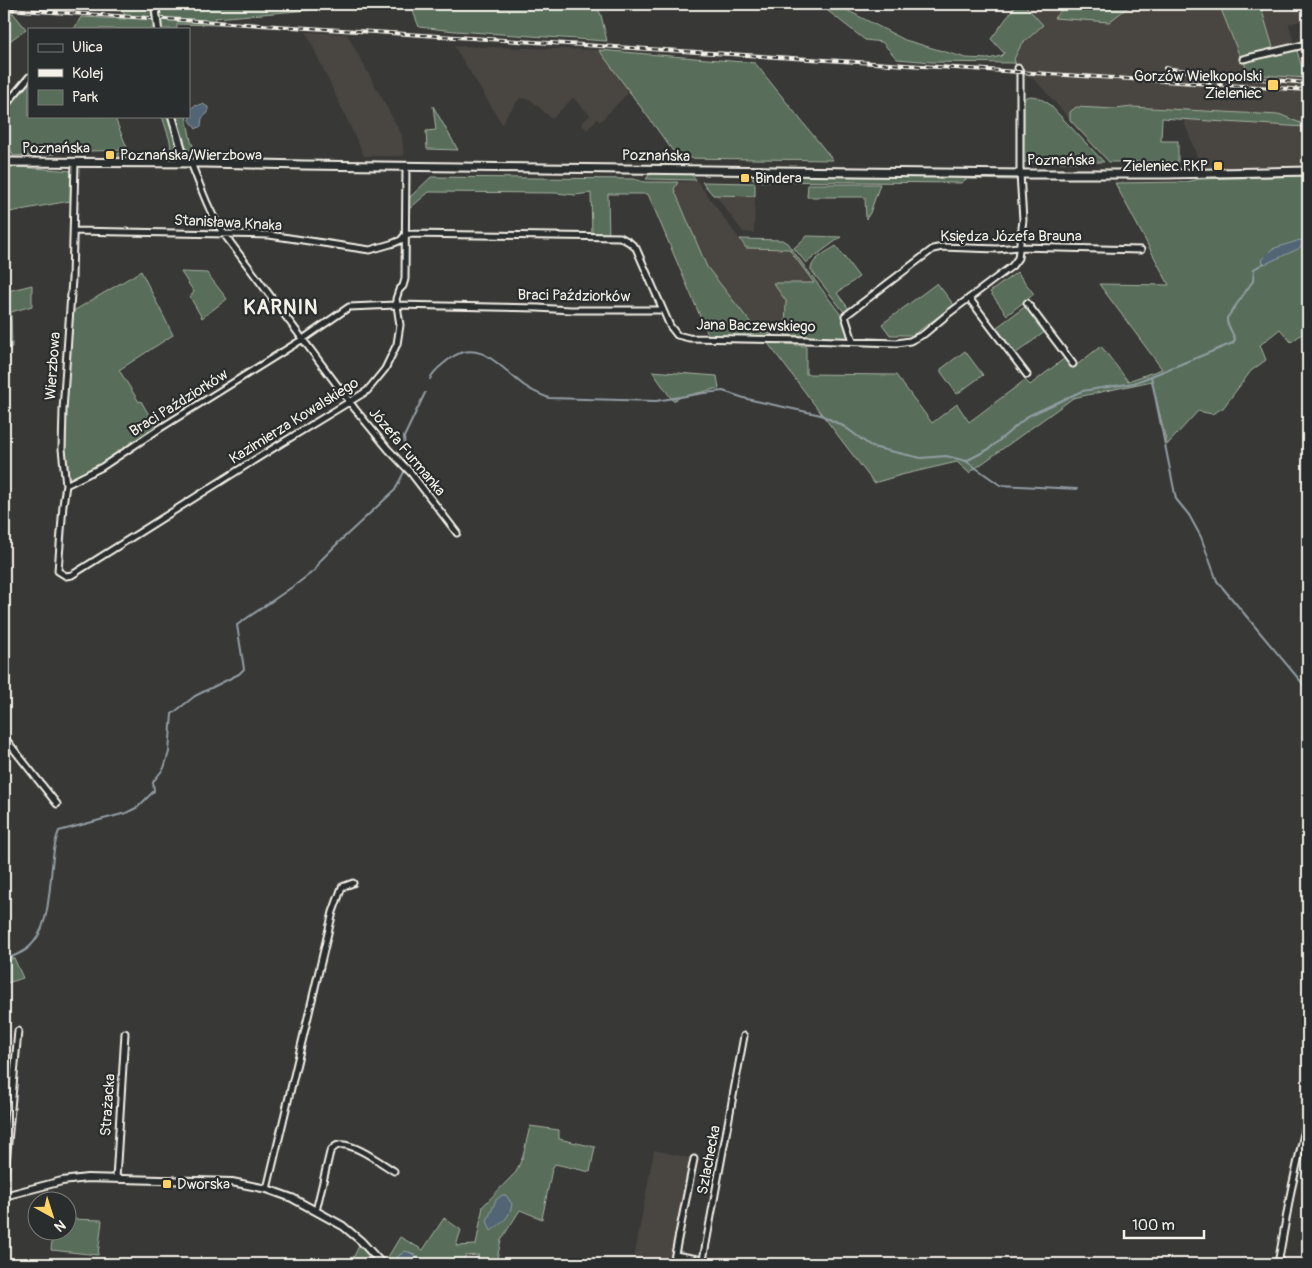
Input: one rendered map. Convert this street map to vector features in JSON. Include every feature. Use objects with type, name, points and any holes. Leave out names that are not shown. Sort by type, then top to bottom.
[{"type":"main road","name":"Poznańska","points":[[4,162],[1020,174],[1166,174],[1308,171]]},
{"type":"street","points":[[155,4],[158,28]]},
{"type":"street","points":[[1243,59],[1308,44]]},
{"type":"street","name":"Jana Baczewskiego","points":[[406,234],[620,237],[636,248],[670,326],[677,335],[689,338],[897,343],[910,341],[924,334],[1012,266],[1018,258],[1023,220],[1020,174],[1019,70]]},
{"type":"street","points":[[4,107],[28,78]]},
{"type":"street","points":[[173,118],[189,163]]},
{"type":"street","name":"Wierzbowa","points":[[58,571],[66,485],[62,448],[63,410],[74,231],[75,162]]},
{"type":"street","name":"Józefa Furmanka","points":[[189,163],[215,222],[350,401],[388,449],[411,473],[457,533]]},
{"type":"street","name":"Kazimierza Kowalskiego","points":[[58,571],[66,576],[72,575],[372,387],[391,358],[397,344],[400,325],[396,299],[399,290],[403,286],[404,279],[406,167]]},
{"type":"street","name":"Stanisława Knaka","points":[[74,231],[269,235],[370,250],[401,240],[406,234]]},
{"type":"street","name":"Księdza Józefa Brauna","points":[[853,341],[845,316],[933,249],[942,247],[997,249],[1019,247],[1141,250]]},
{"type":"street","points":[[969,298],[1027,376]]},
{"type":"street","points":[[1027,303],[1073,364]]},
{"type":"street","name":"Braci Paździorków","points":[[66,485],[102,467],[159,429],[304,339],[349,307],[396,305],[570,310],[662,310]]},
{"type":"street","points":[[4,737],[57,804]]},
{"type":"street","points":[[267,1188],[333,912],[342,887],[353,883]]},
{"type":"street","points":[[4,1186],[18,1031]]},
{"type":"street","name":"Strażacka","points":[[116,1179],[125,1033]]},
{"type":"street","name":"Szlachecka","points":[[675,1255],[703,1260],[744,1036]]},
{"type":"street","points":[[1278,1264],[1308,1116]]},
{"type":"street","points":[[316,1211],[322,1192],[328,1158],[331,1150],[336,1146],[343,1145],[354,1148],[394,1170]]},
{"type":"street","points":[[673,1264],[694,1159]]},
{"type":"street","points":[[4,1195],[70,1180],[88,1178],[238,1183],[267,1188],[292,1198],[353,1233],[382,1264]]},
{"type":"shaded area","points":[[1024,4],[1301,4],[1305,20],[1289,24],[1295,47],[1248,74],[1308,78],[1308,171],[1203,173],[1183,119],[1161,118],[1072,122],[1038,83],[1024,72],[1020,63],[1016,65],[1014,59],[1021,45],[1043,25]]},
{"type":"shaded area","points":[[306,32],[347,34],[402,135],[404,156],[364,156]]},
{"type":"shaded area","points":[[454,46],[599,50],[629,92],[600,122],[597,119],[587,130],[581,124],[590,115],[573,98],[552,119],[531,100],[520,98],[502,124]]},
{"type":"shaded area","points":[[697,181],[746,248],[789,249],[814,283],[786,301],[785,335],[758,332],[707,267],[674,188],[678,182]]},
{"type":"shaded area","points":[[715,195],[755,196],[754,233],[743,232]]},
{"type":"shaded area","points":[[654,1150],[694,1159],[676,1264],[633,1264]]},
{"type":"green space","points":[[41,4],[351,4],[321,9],[215,18],[219,25],[177,24],[177,28],[75,28],[81,17],[126,19],[123,11]]},
{"type":"green space","points":[[423,4],[596,4],[601,15],[607,41],[419,27],[413,11]]},
{"type":"green space","points":[[819,4],[835,4],[905,40],[966,58],[988,59],[1001,56],[1004,53],[991,39],[1017,4],[1024,4],[1043,25],[1021,45],[1014,59],[1016,65],[1014,63],[932,62],[897,59],[882,42],[865,40]]},
{"type":"green space","points":[[1067,4],[1132,4],[1109,22],[1054,18]]},
{"type":"green space","points":[[1219,4],[1260,4],[1274,51],[1240,57]]},
{"type":"green space","points":[[4,12],[13,13],[26,29],[7,43],[7,49],[4,51]]},
{"type":"green space","points":[[1296,47],[1305,78],[1248,74],[1243,59]]},
{"type":"green space","points":[[599,50],[755,63],[833,160],[678,158]]},
{"type":"green space","points":[[28,83],[28,118],[115,118],[128,150],[54,152],[54,154],[13,156],[4,131],[4,110]]},
{"type":"green space","points":[[1031,96],[1048,103],[1104,162],[1023,162],[1023,101],[1026,97]]},
{"type":"green space","points":[[433,106],[458,150],[427,149],[426,131],[436,130]]},
{"type":"green space","points":[[1076,107],[1115,109],[1132,107],[1279,114],[1305,125],[1308,129],[1308,139],[1304,143],[1305,127],[1162,118],[1161,141],[1178,141],[1178,167],[1171,162],[1109,162],[1070,120],[1070,112]]},
{"type":"green space","points":[[163,118],[186,118],[195,151],[171,150]]},
{"type":"green space","points":[[118,153],[177,154],[166,159],[149,160],[118,156]]},
{"type":"green space","points":[[4,166],[74,171],[75,200],[4,213]]},
{"type":"green space","points":[[655,173],[688,174],[692,175],[696,180],[646,179],[649,175]]},
{"type":"green space","points":[[764,174],[1013,177],[1017,180],[966,179],[961,183],[757,181],[752,178]]},
{"type":"green space","points":[[1308,176],[1308,337],[1302,334],[1291,342],[1280,329],[1260,345],[1266,360],[1251,371],[1223,408],[1212,414],[1198,411],[1167,445],[1152,381],[1073,398],[969,473],[957,462],[874,483],[767,342],[806,346],[806,374],[896,375],[932,423],[957,404],[969,422],[1025,380],[1030,385],[1065,358],[1073,368],[1101,346],[1128,381],[1162,369],[1099,284],[1169,285],[1115,183],[1186,182],[1200,179]]},
{"type":"green space","points":[[431,177],[634,179],[644,182],[678,182],[674,189],[707,267],[758,332],[773,334],[766,337],[709,337],[648,194],[608,194],[609,239],[592,236],[591,193],[575,195],[556,193],[429,192],[408,210],[409,198]]},
{"type":"green space","points":[[702,182],[755,183],[755,196],[713,195]]},
{"type":"green space","points":[[808,184],[880,184],[866,219],[865,197],[807,197]]},
{"type":"green space","points":[[807,236],[841,237],[806,263],[794,248]]},
{"type":"green space","points":[[740,239],[782,240],[787,243],[844,319],[849,338],[785,335],[786,301],[773,283],[814,283],[789,249],[746,248]]},
{"type":"green space","points":[[836,246],[859,277],[837,293],[849,309],[844,312],[811,270],[817,259]]},
{"type":"green space","points":[[141,271],[173,335],[119,370],[139,402],[141,401],[158,431],[62,491],[64,392],[70,313]]},
{"type":"green space","points":[[181,272],[207,273],[227,299],[202,318],[190,297],[194,292]]},
{"type":"green space","points":[[1017,272],[1034,294],[1007,315],[990,292]]},
{"type":"green space","points":[[937,283],[954,305],[913,335],[890,335],[882,324]]},
{"type":"green space","points":[[32,285],[32,306],[11,312],[12,347],[4,349],[4,292]]},
{"type":"green space","points":[[1026,306],[1046,331],[1015,354],[997,327]]},
{"type":"green space","points":[[965,351],[983,375],[957,394],[941,372],[941,369]]},
{"type":"green space","points":[[652,371],[717,376],[719,388],[681,397],[673,401]]},
{"type":"green space","points":[[14,958],[23,978],[4,984],[4,962]]},
{"type":"green space","points":[[530,1126],[559,1130],[559,1139],[595,1147],[590,1172],[555,1164],[552,1169],[542,1219],[520,1210],[501,1240],[496,1264],[470,1264],[479,1255],[465,1256],[462,1264],[427,1264],[410,1252],[391,1262],[393,1264],[385,1262],[400,1237],[423,1250],[444,1218],[461,1230],[456,1246],[476,1245],[483,1206],[516,1172],[523,1156]]},
{"type":"green space","points":[[78,1219],[102,1220],[98,1255],[51,1250],[52,1240],[78,1240]]},
{"type":"green space","points":[[359,1246],[361,1246],[376,1264],[350,1264]]},
{"type":"water","points":[[203,104],[208,107],[208,113],[202,118],[201,126],[196,129],[190,118],[190,109]]},
{"type":"water","points":[[1300,240],[1305,242],[1298,249],[1265,264],[1261,260],[1272,249]]},
{"type":"water","points":[[502,1195],[506,1195],[512,1204],[511,1209],[505,1220],[491,1231],[487,1221],[496,1200]]},
{"type":"water","points":[[405,1251],[427,1264],[393,1264],[391,1262]]},
{"type":"waterway","points":[[1302,243],[1308,239]]},
{"type":"waterway","points":[[430,379],[435,371],[448,360],[459,353],[470,351],[489,357],[525,386],[549,398],[656,401],[723,391],[747,399],[821,415],[845,427],[872,447],[921,458],[946,456],[966,461],[989,449],[1028,416],[1082,391],[1134,383],[1233,343],[1235,339],[1227,318],[1253,281],[1254,269],[1264,263]]},
{"type":"waterway","points":[[1151,376],[1176,499],[1189,515],[1201,537],[1217,581],[1308,690]]},
{"type":"waterway","points":[[406,463],[404,437],[425,393]]},
{"type":"waterway","points":[[966,461],[1000,485],[1077,489]]},
{"type":"waterway","points":[[4,960],[26,950],[37,938],[43,924],[50,893],[55,844],[59,831],[126,813],[138,807],[154,791],[153,782],[164,768],[169,752],[172,714],[195,696],[239,674],[244,669],[237,625],[315,570],[321,560],[395,490],[404,472]]},
{"type":"railway","points":[[4,9],[1308,90]]},
{"type":"railway","points":[[1165,68],[1215,75],[1308,83]]},
{"type":"place","name":"Gorzów Wielkopolski Zieleniec","points":[[1273,85]]},
{"type":"place","name":"Poznańska/Wierzbowa","points":[[110,155]]},
{"type":"place","name":"Zieleniec PKP","points":[[1218,166]]},
{"type":"place","name":"Bindera","points":[[745,178]]},
{"type":"place","name":"Dworska","points":[[167,1184]]},
{"type":"district","name":"KARNIN","points":[[281,307]]}]
